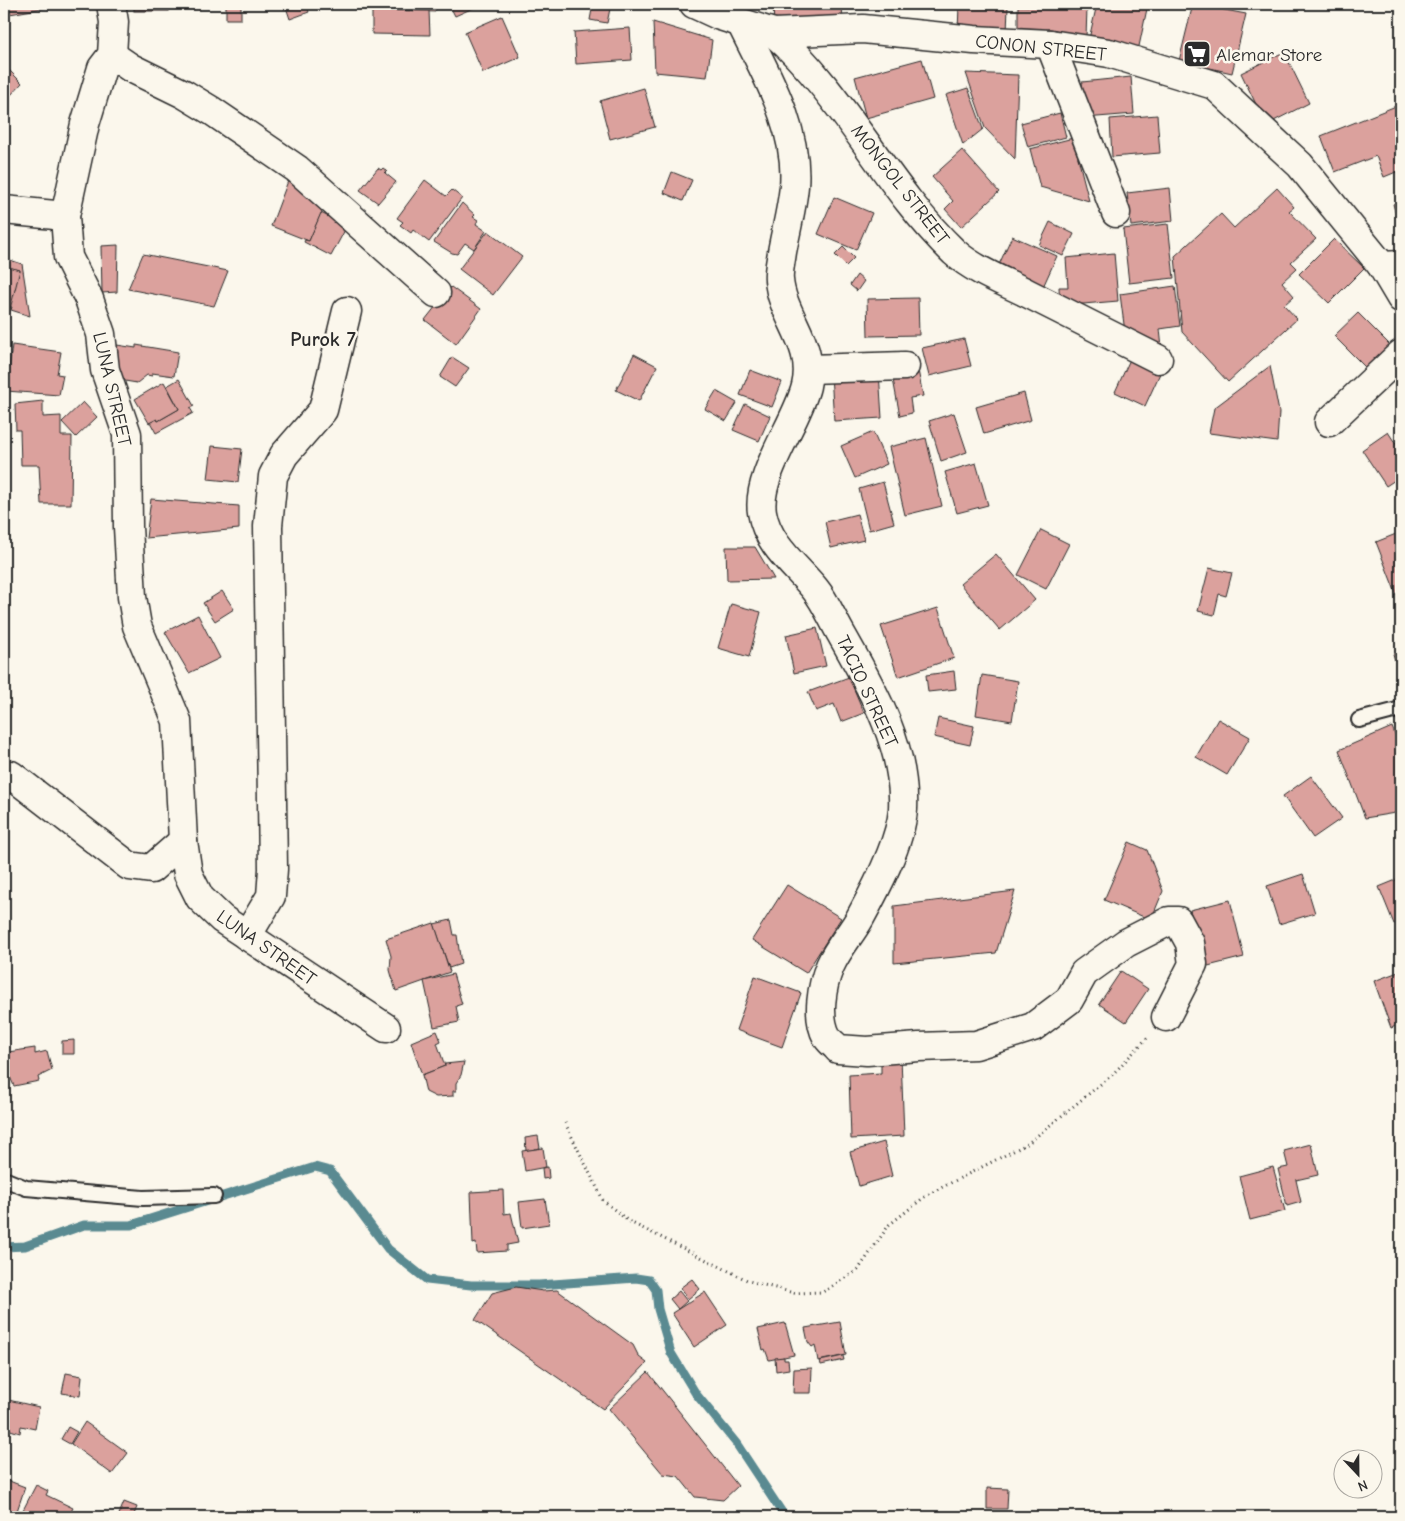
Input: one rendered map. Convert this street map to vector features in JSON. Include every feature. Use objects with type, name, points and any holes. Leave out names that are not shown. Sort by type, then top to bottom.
[{"type":"street","name":"LUNA STREET","points":[[111,4],[114,22],[112,55],[102,68],[85,124],[65,216],[68,257],[89,299],[101,334],[105,370],[127,434],[128,526],[132,596],[137,626],[177,721],[183,841],[188,874],[200,898],[222,919],[386,1028]]},
{"type":"street","name":"CONON STREET","points":[[694,4],[720,16],[774,33],[863,29],[974,40],[1050,44],[1109,53],[1214,85],[1300,165],[1392,265],[1401,298]]},
{"type":"street","name":"TACIO STREET","points":[[741,23],[774,93],[794,155],[794,185],[778,278],[782,297],[794,320],[809,369],[806,389],[776,452],[763,494],[761,509],[767,534],[817,591],[878,704],[896,747],[902,778],[903,812],[893,848],[860,919],[830,966],[822,996],[822,1015],[827,1036],[838,1049],[867,1051],[920,1046],[976,1045],[1033,1027],[1069,1000],[1084,974],[1126,943],[1170,921],[1178,921],[1190,943],[1193,964],[1166,1017]]},
{"type":"street","name":"MONGOL STREET","points":[[774,33],[791,48],[818,79],[888,174],[956,253],[984,272],[1158,360]]},
{"type":"street","points":[[1050,44],[1116,213]]},
{"type":"street","points":[[112,55],[131,68],[205,107],[297,169],[436,293]]},
{"type":"street","points":[[4,210],[65,216]]},
{"type":"street","points":[[247,936],[271,896],[273,869],[268,526],[273,476],[284,455],[323,410],[347,311]]},
{"type":"street","points":[[1329,422],[1401,354]]},
{"type":"street","points":[[809,369],[905,366]]},
{"type":"street","points":[[11,775],[75,822],[129,866],[151,869],[183,841]]},
{"type":"lane","points":[[1359,720],[1401,709]]},
{"type":"lane","points":[[4,1179],[26,1188],[143,1198],[214,1196]]},
{"type":"path","points":[[565,1123],[603,1200],[628,1221],[749,1281],[794,1293],[823,1292],[858,1270],[889,1225],[927,1195],[1027,1144],[1112,1075],[1166,1017]]},
{"type":"building","points":[[4,4],[43,4],[44,8],[4,15]]},
{"type":"building","points":[[134,4],[169,4],[169,11],[134,11]]},
{"type":"building","points":[[226,4],[241,4],[241,19],[226,19]]},
{"type":"building","points":[[285,4],[314,4],[307,6],[309,12],[290,19]]},
{"type":"building","points":[[390,4],[435,4],[435,12],[390,10]]},
{"type":"building","points":[[449,4],[482,4],[455,16]]},
{"type":"building","points":[[593,4],[611,4],[607,23],[590,20]]},
{"type":"building","points":[[773,4],[842,4],[843,25],[774,26]]},
{"type":"building","points":[[1097,4],[1148,4],[1138,51],[1089,39]]},
{"type":"building","points":[[1193,4],[1246,14],[1232,73],[1179,61]]},
{"type":"building","points":[[959,5],[1008,6],[1007,33],[958,32]]},
{"type":"building","points":[[1018,6],[1087,8],[1086,37],[1018,35]]},
{"type":"building","points":[[372,10],[429,11],[430,35],[372,34]]},
{"type":"building","points":[[502,16],[520,57],[483,73],[465,32]]},
{"type":"building","points":[[653,22],[712,40],[707,77],[655,72]]},
{"type":"building","points":[[630,28],[632,60],[576,64],[574,32]]},
{"type":"building","points":[[1284,52],[1309,103],[1266,125],[1241,73]]},
{"type":"building","points":[[922,59],[933,99],[866,118],[855,77]]},
{"type":"building","points":[[8,69],[22,83],[9,97],[4,92],[4,74]]},
{"type":"building","points":[[966,73],[1018,75],[1015,159],[985,128]]},
{"type":"building","points":[[1131,77],[1134,114],[1085,118],[1082,82]]},
{"type":"building","points":[[644,88],[655,127],[610,139],[600,101]]},
{"type":"building","points":[[968,88],[983,129],[963,145],[946,95]]},
{"type":"building","points":[[1401,104],[1401,170],[1384,177],[1376,156],[1335,172],[1321,136]]},
{"type":"building","points":[[1060,113],[1066,137],[1028,147],[1021,123]]},
{"type":"building","points":[[1157,115],[1160,153],[1112,157],[1110,119]]},
{"type":"building","points":[[1073,138],[1089,201],[1040,187],[1030,149]]},
{"type":"building","points":[[962,150],[999,192],[961,227],[945,209],[953,201],[932,177]]},
{"type":"building","points":[[378,168],[381,170],[383,168],[387,171],[385,173],[396,182],[378,203],[360,190]]},
{"type":"building","points":[[672,172],[692,180],[683,201],[664,193]]},
{"type":"building","points":[[425,180],[446,196],[452,190],[462,198],[429,242],[413,230],[411,233],[400,225],[403,222],[397,218]]},
{"type":"building","points":[[288,181],[328,198],[309,241],[271,226]]},
{"type":"building","points":[[1170,188],[1173,221],[1131,226],[1127,193]]},
{"type":"building","points":[[1277,188],[1294,207],[1289,211],[1316,239],[1291,262],[1297,268],[1282,282],[1294,296],[1284,305],[1297,319],[1228,382],[1182,332],[1175,256],[1221,214],[1234,228]]},
{"type":"building","points":[[834,197],[872,213],[856,250],[818,234]]},
{"type":"building","points":[[1401,201],[1401,225],[1399,226],[1393,204]]},
{"type":"building","points":[[462,203],[475,215],[473,217],[478,220],[476,224],[486,231],[474,249],[465,243],[457,254],[434,242]]},
{"type":"building","points":[[321,213],[347,226],[331,256],[304,242],[305,240],[309,241]]},
{"type":"building","points":[[1050,222],[1074,234],[1063,256],[1039,245]]},
{"type":"building","points":[[1168,224],[1174,278],[1129,283],[1123,229]]},
{"type":"building","points":[[488,231],[522,257],[493,295],[459,269]]},
{"type":"building","points":[[1012,236],[1057,256],[1042,289],[997,269]]},
{"type":"building","points":[[1334,239],[1364,268],[1329,303],[1299,274]]},
{"type":"building","points":[[118,245],[117,292],[102,293],[101,246]]},
{"type":"building","points":[[843,247],[854,258],[846,266],[835,255]]},
{"type":"building","points":[[1114,253],[1118,301],[1060,306],[1059,287],[1068,287],[1066,258]]},
{"type":"building","points":[[143,254],[228,271],[214,306],[128,289]]},
{"type":"building","points":[[4,258],[22,264],[30,316],[11,310],[12,307],[9,307],[20,270],[4,266]]},
{"type":"building","points":[[4,266],[20,270],[7,321],[4,320]]},
{"type":"building","points":[[857,275],[864,281],[857,291],[850,285]]},
{"type":"building","points":[[1175,286],[1180,326],[1160,329],[1162,348],[1125,332],[1120,294]]},
{"type":"building","points":[[451,287],[481,309],[456,344],[425,320]]},
{"type":"building","points":[[918,298],[919,335],[868,336],[867,299]]},
{"type":"building","points":[[1358,313],[1391,346],[1367,369],[1334,336]]},
{"type":"building","points":[[964,339],[971,366],[929,376],[922,348]]},
{"type":"building","points":[[12,345],[61,352],[57,374],[63,375],[59,395],[6,391]]},
{"type":"building","points":[[117,345],[136,348],[136,345],[178,352],[174,376],[152,373],[152,376],[147,375],[137,383],[125,381],[114,356]]},
{"type":"building","points":[[634,354],[657,366],[639,401],[616,390]]},
{"type":"building","points":[[1132,355],[1162,369],[1145,406],[1115,392]]},
{"type":"building","points":[[452,357],[469,368],[455,387],[440,377]]},
{"type":"building","points":[[1270,366],[1279,412],[1277,442],[1209,433],[1214,408]]},
{"type":"building","points":[[750,370],[782,382],[772,407],[740,395]]},
{"type":"building","points":[[918,370],[923,396],[910,398],[912,413],[900,416],[892,374]]},
{"type":"building","points":[[879,372],[882,418],[834,421],[831,375]]},
{"type":"building","points":[[179,379],[194,406],[190,408],[193,413],[156,433],[150,422],[157,419],[158,421],[179,409],[167,386]]},
{"type":"building","points":[[164,382],[179,409],[158,421],[157,419],[149,423],[135,399]]},
{"type":"building","points":[[716,391],[737,403],[726,421],[705,409]]},
{"type":"building","points":[[1024,393],[1031,420],[984,434],[976,407]]},
{"type":"building","points":[[43,401],[43,417],[61,416],[61,436],[72,436],[71,504],[41,504],[39,465],[21,465],[20,430],[16,430],[15,404]]},
{"type":"building","points":[[83,402],[97,417],[76,437],[62,422]]},
{"type":"building","points":[[745,404],[770,416],[759,441],[733,430]]},
{"type":"building","points":[[954,413],[967,452],[941,461],[929,421]]},
{"type":"building","points":[[873,432],[887,464],[855,478],[841,446]]},
{"type":"building","points":[[1388,432],[1401,452],[1401,476],[1386,486],[1362,450]]},
{"type":"building","points":[[926,438],[942,506],[905,515],[889,447]]},
{"type":"building","points":[[212,446],[242,449],[238,482],[208,479]]},
{"type":"building","points":[[976,463],[988,505],[957,513],[945,472]]},
{"type":"building","points":[[883,482],[894,523],[869,530],[859,489]]},
{"type":"building","points":[[151,499],[239,506],[239,529],[146,538]]},
{"type":"building","points":[[857,514],[864,540],[831,548],[825,522]]},
{"type":"building","points":[[1041,530],[1069,544],[1046,589],[1018,575]]},
{"type":"building","points":[[1401,532],[1401,594],[1397,596],[1376,542]]},
{"type":"building","points":[[726,547],[755,547],[774,579],[727,580]]},
{"type":"building","points":[[996,554],[1035,600],[1000,630],[960,584]]},
{"type":"building","points":[[1209,568],[1232,573],[1226,596],[1219,594],[1214,615],[1198,611]]},
{"type":"building","points":[[222,591],[234,609],[215,621],[203,603]]},
{"type":"building","points":[[731,604],[761,612],[749,657],[718,648]]},
{"type":"building","points":[[938,608],[954,658],[898,677],[881,626]]},
{"type":"building","points":[[198,615],[220,658],[189,673],[165,632]]},
{"type":"building","points":[[817,628],[826,666],[794,673],[786,635]]},
{"type":"building","points":[[1401,651],[1401,678],[1393,654]]},
{"type":"building","points":[[954,671],[956,689],[928,692],[926,675]]},
{"type":"building","points":[[982,675],[1018,681],[1012,721],[976,715]]},
{"type":"building","points":[[849,677],[864,713],[841,722],[834,704],[816,711],[808,692]]},
{"type":"building","points":[[938,718],[974,726],[970,745],[934,737]]},
{"type":"building","points":[[1218,719],[1250,737],[1227,775],[1196,757]]},
{"type":"building","points":[[1392,727],[1401,750],[1401,812],[1365,818],[1339,750]]},
{"type":"building","points":[[1311,776],[1342,818],[1313,838],[1283,796]]},
{"type":"building","points":[[1129,842],[1147,850],[1163,891],[1151,920],[1104,900]]},
{"type":"building","points":[[1303,874],[1315,913],[1279,924],[1267,886]]},
{"type":"building","points":[[1401,878],[1401,922],[1394,924],[1379,887]]},
{"type":"building","points":[[787,885],[841,918],[806,973],[752,940]]},
{"type":"building","points":[[1015,891],[996,953],[894,963],[894,906]]},
{"type":"building","points":[[1230,900],[1244,957],[1204,967],[1190,910]]},
{"type":"building","points":[[451,920],[454,935],[457,935],[461,964],[449,968],[434,924]]},
{"type":"building","points":[[434,923],[450,972],[396,991],[390,970],[391,956],[386,939]]},
{"type":"building","points":[[1121,971],[1148,989],[1126,1022],[1099,1004]]},
{"type":"building","points":[[1401,971],[1401,1024],[1391,1028],[1374,981]]},
{"type":"building","points":[[453,974],[462,1004],[456,1006],[459,1022],[434,1027],[424,981]]},
{"type":"building","points":[[755,976],[801,993],[782,1047],[736,1030]]},
{"type":"building","points":[[437,1031],[441,1041],[437,1043],[445,1066],[422,1075],[411,1042]]},
{"type":"building","points":[[74,1040],[74,1054],[62,1054],[62,1041]]},
{"type":"building","points":[[35,1048],[35,1054],[47,1051],[52,1070],[38,1077],[39,1081],[14,1086],[10,1077],[8,1052]]},
{"type":"building","points":[[901,1057],[904,1136],[851,1139],[849,1075],[881,1073],[881,1058]]},
{"type":"building","points":[[464,1062],[461,1075],[456,1083],[456,1091],[453,1091],[453,1096],[436,1097],[426,1092],[422,1075],[445,1066],[445,1064]]},
{"type":"building","points":[[538,1136],[540,1148],[526,1151],[525,1138]]},
{"type":"building","points":[[884,1142],[892,1176],[859,1186],[850,1152]]},
{"type":"building","points":[[1311,1144],[1318,1175],[1296,1180],[1301,1202],[1287,1206],[1278,1169],[1288,1167],[1284,1151]]},
{"type":"building","points":[[543,1148],[546,1167],[525,1171],[522,1151]]},
{"type":"building","points":[[548,1167],[549,1178],[543,1179],[542,1168]]},
{"type":"building","points":[[1273,1167],[1285,1211],[1250,1220],[1239,1176]]},
{"type":"building","points":[[503,1190],[504,1214],[511,1213],[518,1243],[507,1245],[507,1251],[477,1253],[476,1243],[473,1244],[471,1192]]},
{"type":"building","points":[[545,1199],[549,1224],[522,1228],[519,1202]]},
{"type":"building","points":[[692,1279],[700,1289],[688,1299],[680,1288]]},
{"type":"building","points":[[516,1287],[543,1291],[557,1290],[633,1345],[639,1357],[647,1363],[603,1409],[475,1320],[492,1293]]},
{"type":"building","points":[[679,1291],[687,1301],[678,1309],[670,1299]]},
{"type":"building","points":[[705,1292],[727,1325],[694,1347],[672,1313]]},
{"type":"building","points":[[840,1322],[846,1355],[818,1361],[815,1345],[812,1347],[808,1342],[805,1328]]},
{"type":"building","points":[[785,1323],[794,1355],[769,1360],[765,1349],[763,1350],[758,1329]]},
{"type":"building","points":[[843,1356],[844,1360],[821,1365],[820,1361]]},
{"type":"building","points":[[784,1357],[784,1360],[788,1360],[789,1369],[776,1371],[775,1358]]},
{"type":"building","points":[[812,1368],[811,1393],[793,1393],[794,1369]]},
{"type":"building","points":[[648,1372],[738,1486],[723,1500],[695,1497],[678,1476],[663,1474],[609,1409]]},
{"type":"building","points":[[66,1373],[82,1376],[80,1396],[62,1393]]},
{"type":"building","points":[[4,1399],[39,1407],[35,1429],[21,1426],[20,1433],[4,1428]]},
{"type":"building","points":[[85,1422],[128,1453],[112,1474],[71,1444]]},
{"type":"building","points":[[68,1427],[77,1432],[70,1444],[61,1439]]},
{"type":"building","points":[[4,1479],[25,1487],[15,1517],[4,1517]]},
{"type":"building","points":[[36,1485],[48,1491],[46,1495],[73,1508],[68,1517],[15,1517],[17,1510],[22,1512]]},
{"type":"building","points":[[987,1488],[1008,1489],[1007,1509],[987,1509]]},
{"type":"building","points":[[124,1502],[137,1507],[133,1517],[118,1517]]},
{"type":"waterway","points":[[4,1247],[25,1246],[84,1225],[131,1225],[315,1167],[330,1171],[388,1249],[427,1280],[471,1285],[539,1285],[636,1278],[649,1280],[656,1290],[658,1309],[671,1353],[696,1394],[736,1443],[785,1517]]},
{"type":"place","name":"Alemar Store","points":[[1197,54]]},
{"type":"district","name":"Purok 7","points":[[323,339]]}]
